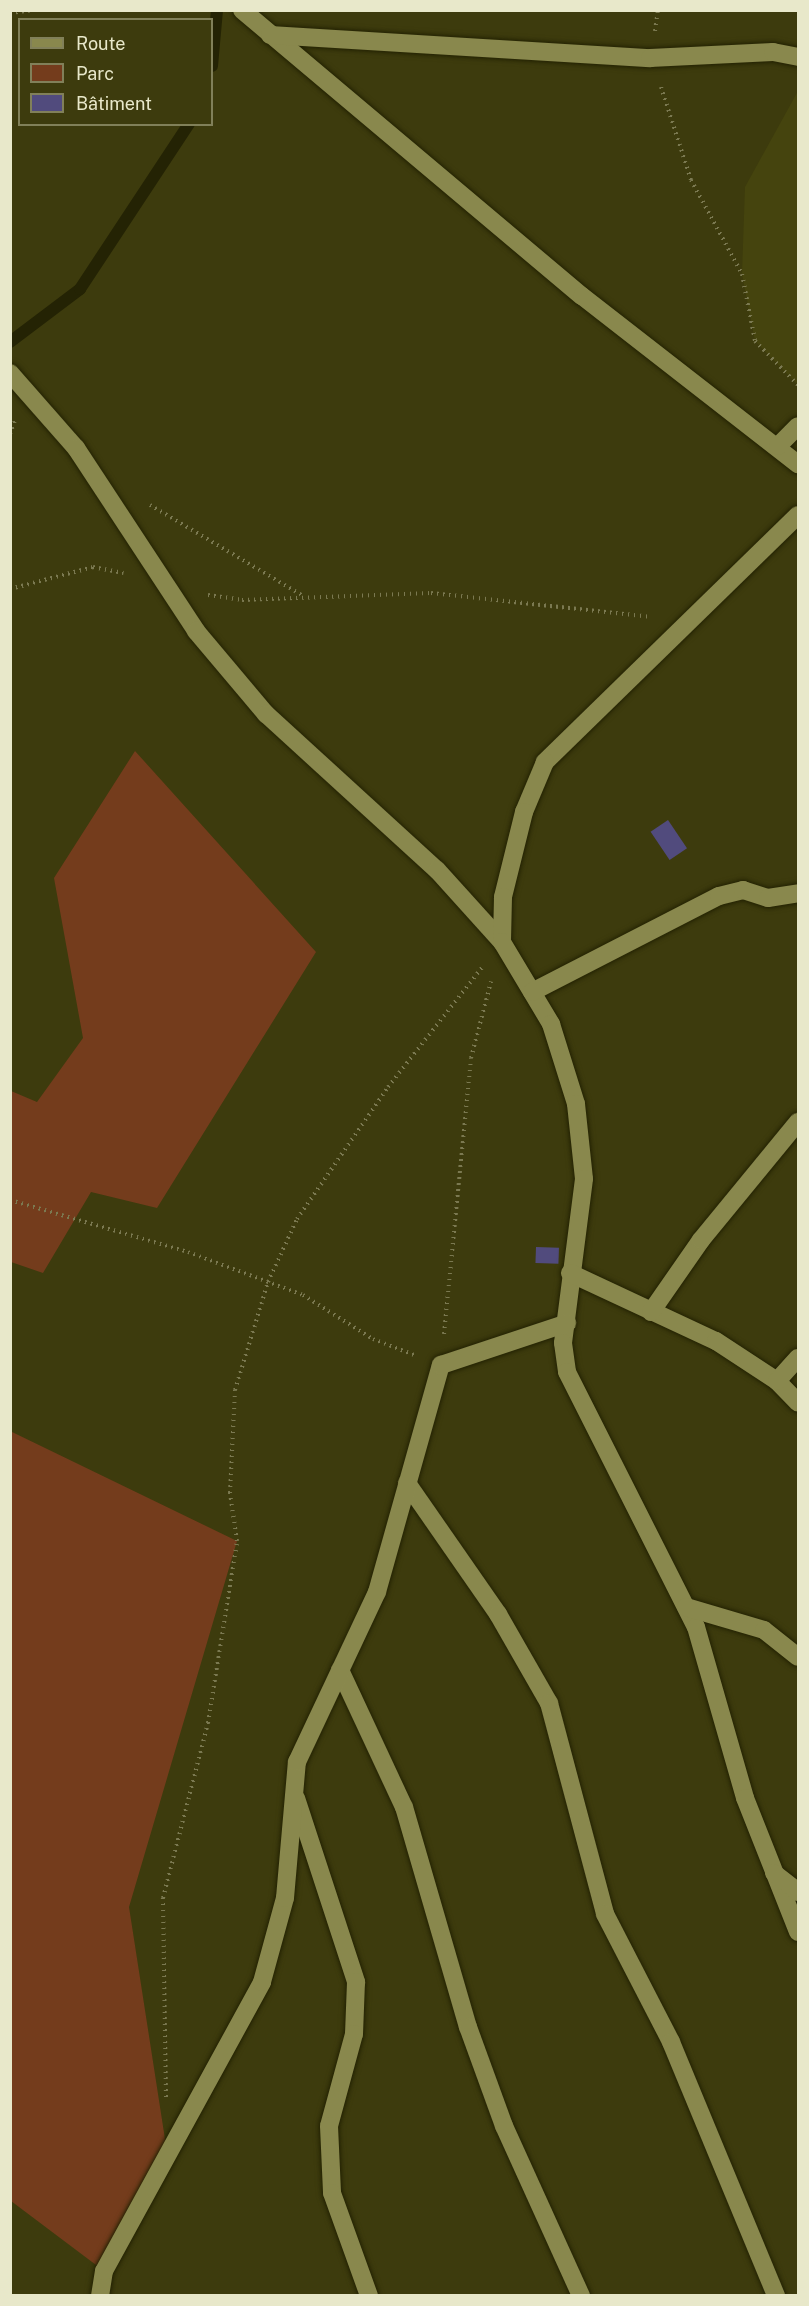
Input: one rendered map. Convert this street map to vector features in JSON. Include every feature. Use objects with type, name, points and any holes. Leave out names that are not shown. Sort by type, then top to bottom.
[{"type":"street","points":[[242,10],[582,296],[778,446],[798,464]]},
{"type":"street","points":[[270,35],[650,58],[774,52],[798,57]]},
{"type":"street","points":[[10,373],[76,448],[196,631],[266,714],[437,870],[502,942],[551,1024],[576,1104],[584,1179],[570,1273],[567,1323],[563,1343],[567,1372],[686,1607],[773,1872],[798,1932]]},
{"type":"street","points":[[778,446],[798,426]]},
{"type":"street","points":[[502,942],[502,897],[524,812],[545,762],[798,515]]},
{"type":"street","points":[[531,992],[719,896],[743,890],[768,898],[798,893]]},
{"type":"street","points":[[651,1312],[701,1240],[798,1122]]},
{"type":"street","points":[[570,1273],[651,1312],[702,1333],[777,1381],[798,1403]]},
{"type":"street","points":[[100,2295],[104,2271],[262,1982],[285,1898],[297,1762],[376,1592],[441,1365],[567,1323]]},
{"type":"street","points":[[777,1381],[798,1358]]},
{"type":"street","points":[[407,1483],[498,1614],[549,1703],[605,1914],[671,2042],[776,2295]]},
{"type":"street","points":[[686,1607],[764,1630],[798,1657]]},
{"type":"street","points":[[340,1670],[404,1808],[468,2027],[504,2126],[581,2295]]},
{"type":"street","points":[[294,1790],[356,1982],[354,2034],[329,2126],[332,2193],[369,2295]]},
{"type":"street","points":[[773,1872],[798,1892]]},
{"type":"path","points":[[10,13],[36,10]]},
{"type":"path","points":[[658,10],[650,58],[691,180],[742,274],[755,341],[798,385]]},
{"type":"path","points":[[142,501],[304,596]]},
{"type":"path","points":[[10,588],[93,567],[170,590],[242,600],[430,593],[689,621]]},
{"type":"path","points":[[166,2105],[163,1898],[208,1723],[237,1541],[230,1493],[235,1390],[268,1282],[297,1219],[388,1087],[502,942]]},
{"type":"path","points":[[10,1200],[188,1252],[303,1295],[373,1339],[441,1365],[471,1058],[502,942]]},
{"type":"shaded area","points":[[798,91],[798,385],[755,341],[742,274],[745,187]]},
{"type":"green space","points":[[135,751],[316,952],[157,1208],[91,1192],[43,1273],[11,1262],[11,1091],[37,1102],[83,1038],[54,878]]},
{"type":"green space","points":[[10,1431],[237,1541],[129,1907],[167,2152],[104,2271],[11,2201]]},
{"type":"building","points":[[668,820],[687,848],[670,860],[651,832]]},
{"type":"building","points":[[536,1247],[559,1248],[558,1264],[535,1263]]},
{"type":"waterway","points":[[213,55],[217,10]]},
{"type":"waterway","points":[[10,342],[80,289],[188,126]]}]
